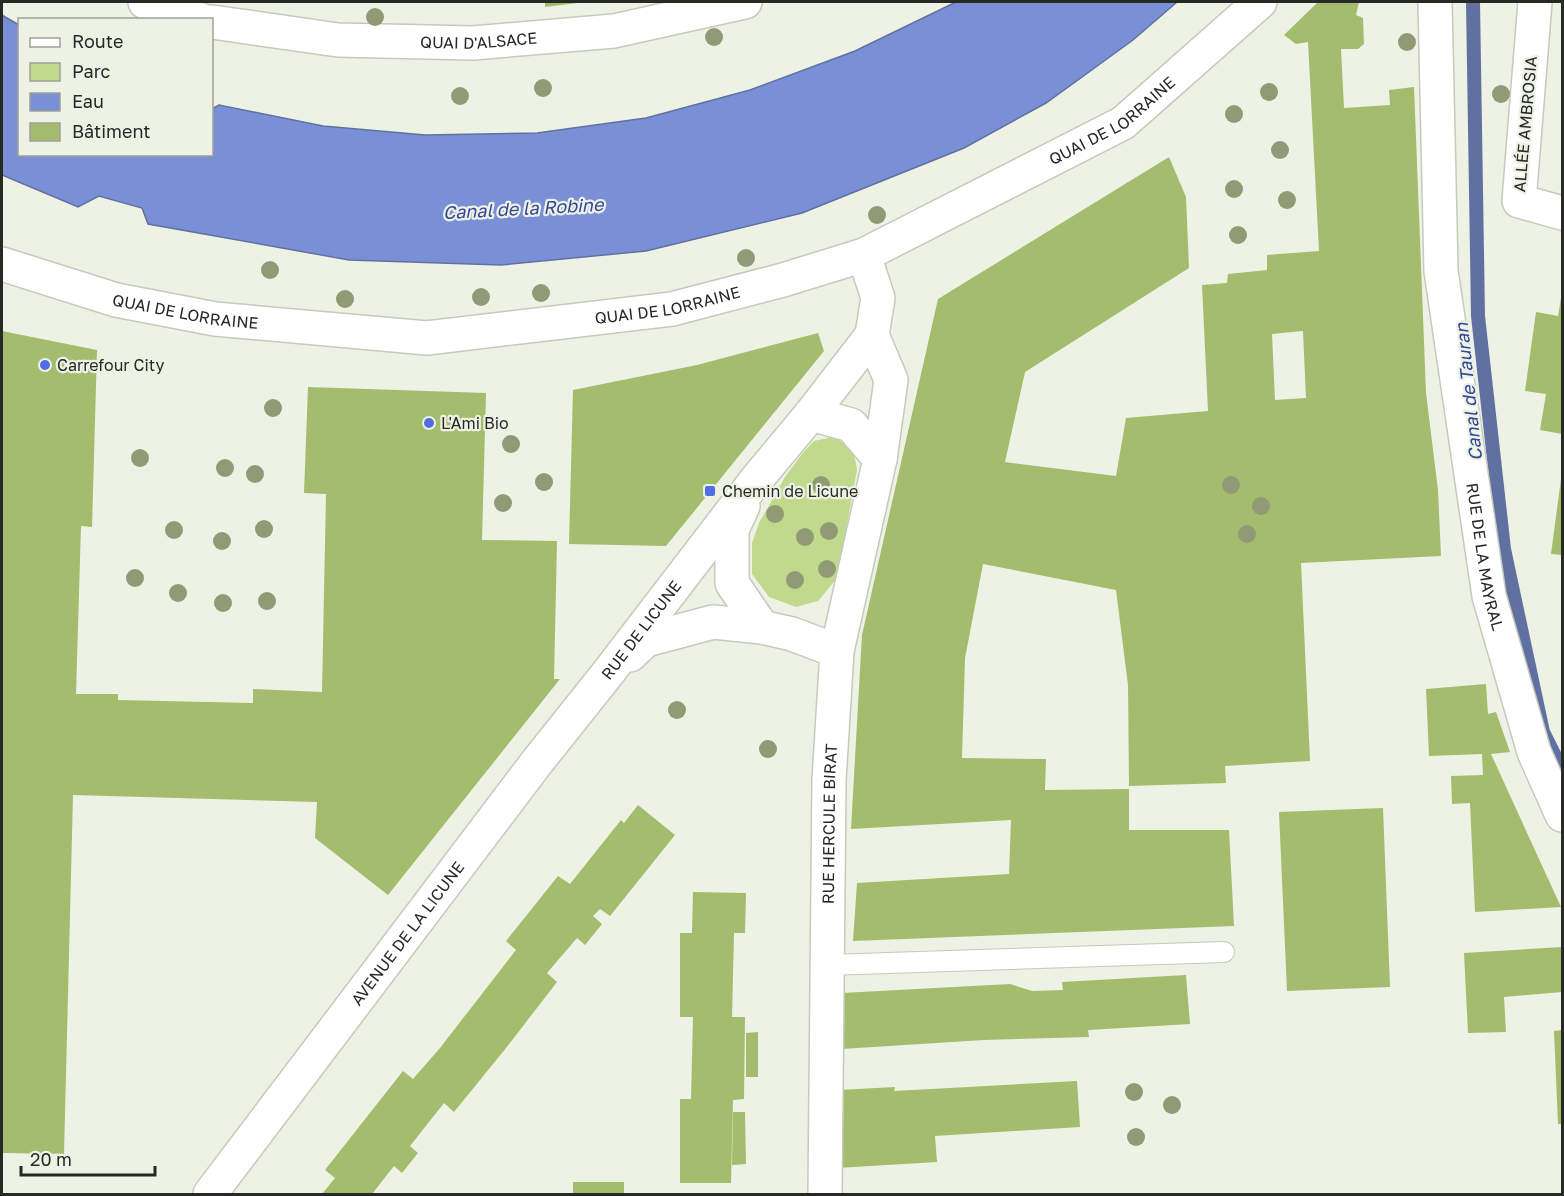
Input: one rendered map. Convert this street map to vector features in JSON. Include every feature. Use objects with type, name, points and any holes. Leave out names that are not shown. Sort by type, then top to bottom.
[{"type":"street","name":"QUAI D'ALSACE","points":[[213,22],[338,40],[473,43],[614,31],[745,2]]},
{"type":"street","name":"QUAI DE LORRAINE","points":[[2,264],[116,300],[215,319],[427,338],[672,309],[783,280],[864,255],[1123,123],[1260,2]]},
{"type":"street","name":"RUE DE LA MAYRAL","points":[[1435,2],[1441,271],[1490,596],[1534,752],[1563,815]]},
{"type":"street","name":"ALLÉE AMBROSIA","points":[[1535,2],[1519,201],[1563,213]]},
{"type":"street","points":[[156,3],[196,18]]},
{"type":"street","points":[[864,255],[878,298],[872,334]]},
{"type":"street","name":"RUE DE LICUNE","points":[[608,674],[756,480],[811,414],[872,334]]},
{"type":"street","name":"RUE HERCULE BIRAT","points":[[825,1194],[829,780],[837,651],[880,459],[891,380],[872,334]]},
{"type":"street","points":[[811,414],[851,425],[880,459]]},
{"type":"street","name":"RUE DE LICUNE","points":[[756,480],[732,530],[732,583],[762,627]]},
{"type":"street","name":"RUE DE LICUNE","points":[[608,674],[646,640],[713,622],[762,627],[792,634],[837,651]]},
{"type":"street","name":"AVENUE DE LA LICUNE","points":[[210,1194],[537,762],[608,674]]},
{"type":"lane","points":[[827,966],[1224,952]]},
{"type":"green space","points":[[833,437],[851,449],[857,470],[837,578],[818,601],[796,607],[769,597],[752,574],[752,543],[759,523],[785,477],[802,454],[814,441]]},
{"type":"water","name":"Canal de la Robine","points":[[956,2],[1177,2],[1133,40],[1046,103],[964,148],[802,213],[646,251],[501,265],[349,260],[148,224],[142,208],[99,196],[78,207],[2,175],[2,15],[18,24],[18,156],[213,156],[213,108],[219,105],[323,126],[425,135],[537,133],[646,118],[750,90],[855,51]]},
{"type":"building","points":[[545,2],[578,2],[578,3],[545,7]]},
{"type":"building","points":[[1318,2],[1359,2],[1356,15],[1363,18],[1364,44],[1358,49],[1341,49],[1344,108],[1390,105],[1389,90],[1414,87],[1426,393],[1438,490],[1441,556],[1301,563],[1310,761],[1225,766],[1226,783],[1129,786],[1128,685],[1116,590],[983,564],[965,658],[962,758],[1046,759],[1045,790],[1129,789],[1129,830],[1229,830],[1234,926],[853,941],[857,883],[1009,874],[1011,820],[851,829],[862,635],[938,299],[1169,157],[1186,197],[1189,268],[1025,372],[1005,462],[1116,476],[1126,418],[1208,411],[1202,285],[1227,283],[1228,274],[1267,270],[1267,255],[1319,251],[1308,42],[1296,44],[1284,35]],"holes":[[[1303,331],[1306,398],[1275,400],[1272,334]]]},
{"type":"building","points":[[1561,298],[1562,434],[1540,430],[1546,394],[1525,391],[1536,312],[1558,316]]},
{"type":"building","points":[[2,331],[97,350],[92,527],[81,526],[76,694],[118,694],[118,700],[253,703],[253,689],[322,692],[326,494],[304,493],[308,387],[486,393],[482,540],[557,541],[554,679],[560,679],[388,895],[315,838],[317,802],[73,795],[64,1154],[2,1153]]},
{"type":"building","points":[[818,333],[824,351],[666,546],[569,544],[573,390],[697,365]]},
{"type":"building","points":[[1562,479],[1562,555],[1551,554]]},
{"type":"building","points":[[1486,684],[1488,714],[1496,712],[1510,752],[1491,754],[1561,907],[1475,912],[1470,803],[1452,804],[1451,776],[1483,775],[1482,754],[1429,756],[1426,689]]},
{"type":"building","points":[[638,805],[675,835],[610,916],[600,909],[593,916],[602,924],[585,945],[577,938],[547,973],[557,982],[506,1048],[454,1112],[444,1103],[410,1146],[418,1153],[402,1173],[394,1166],[372,1194],[322,1194],[335,1178],[325,1170],[403,1071],[413,1079],[440,1048],[516,950],[506,941],[558,876],[570,884],[621,820],[624,823]]},
{"type":"building","points":[[1383,808],[1390,987],[1287,991],[1279,812]]},
{"type":"building","points":[[693,892],[746,893],[745,933],[734,933],[732,1017],[745,1017],[744,1099],[733,1100],[731,1183],[680,1183],[680,1099],[691,1099],[693,1017],[680,1017],[680,933],[692,933]]},
{"type":"building","points":[[1562,947],[1562,992],[1504,997],[1506,1032],[1468,1033],[1464,953]]},
{"type":"building","points":[[1186,975],[1190,1024],[1088,1030],[1089,1037],[984,1040],[841,1049],[842,993],[1010,984],[1032,991],[1063,990],[1062,982]]},
{"type":"building","points":[[1562,1030],[1562,1124],[1558,1124],[1554,1031]]},
{"type":"building","points":[[758,1032],[758,1077],[746,1077],[746,1033]]},
{"type":"building","points":[[1077,1081],[1080,1127],[935,1136],[937,1162],[837,1168],[839,1090],[895,1087],[894,1091]]},
{"type":"building","points":[[733,1112],[745,1112],[746,1164],[732,1165]]},
{"type":"building","points":[[573,1182],[624,1182],[624,1194],[573,1194]]},
{"type":"waterway","name":"Canal de Tauran","points":[[1473,2],[1478,316],[1504,549],[1543,732],[1562,770]]},
{"type":"place","name":"Carrefour City","points":[[45,365]]},
{"type":"place","name":"L'Ami Bio","points":[[429,423]]},
{"type":"place","name":"Chemin de Licune","points":[[710,491]]}]
